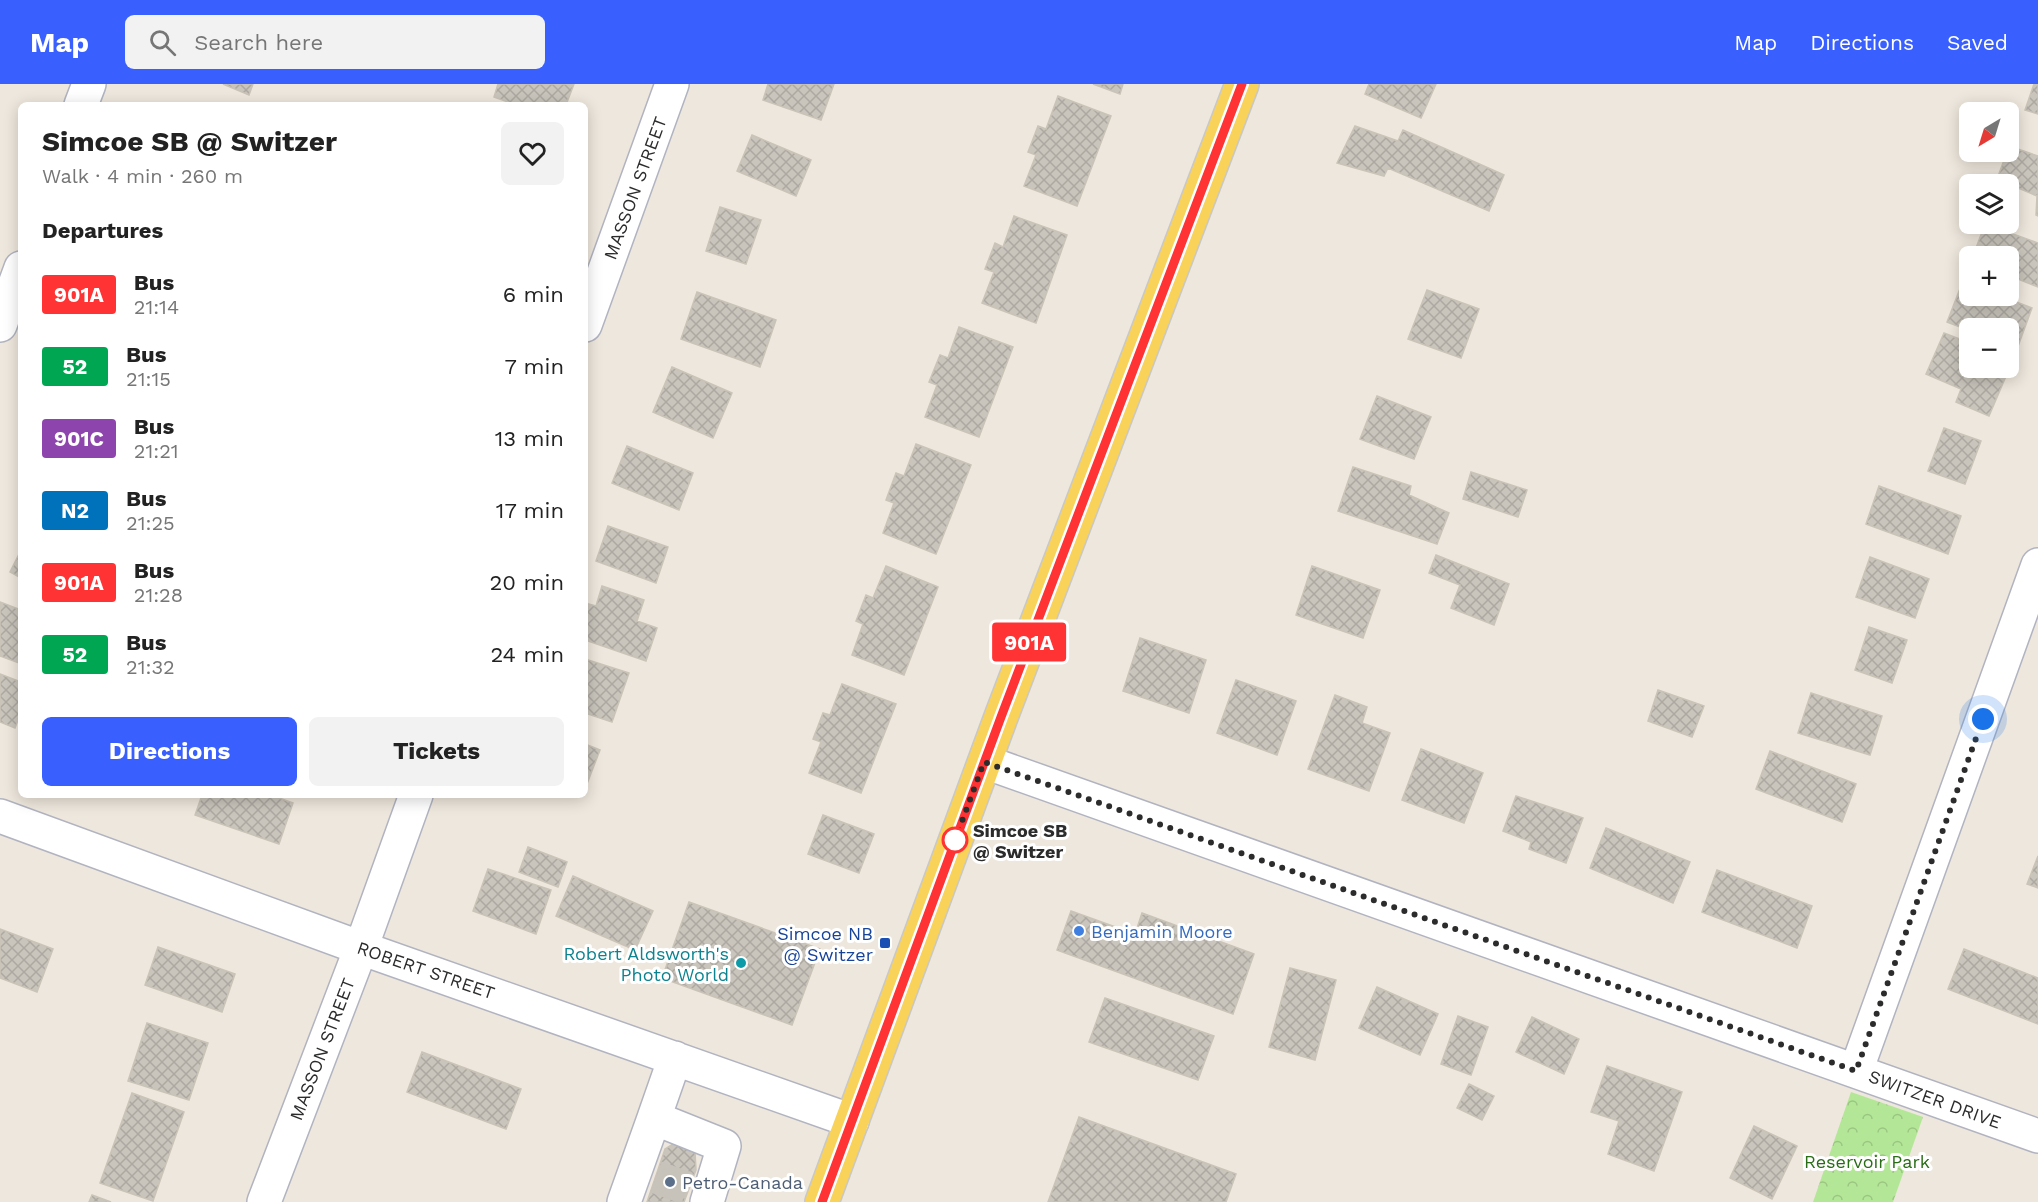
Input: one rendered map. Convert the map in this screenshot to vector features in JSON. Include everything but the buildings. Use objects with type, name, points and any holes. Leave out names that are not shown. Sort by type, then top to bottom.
[{"type":"main road","points":[[822,1202],[984,762],[1242,84]]},
{"type":"street","points":[[82,102],[89,84]]},
{"type":"street","name":"MASSON STREET","points":[[588,318],[672,84]]},
{"type":"street","points":[[0,325],[18,276]]},
{"type":"street","points":[[1856,1071],[2038,565]]},
{"type":"street","name":"SWITZER DRIVE","points":[[984,762],[2038,1136]]},
{"type":"street","name":"MASSON STREET","points":[[264,1202],[361,948],[415,798]]},
{"type":"street","name":"ROBERT STREET","points":[[0,816],[361,948],[852,1121]]},
{"type":"street","points":[[624,1202],[646,1173],[654,1118],[675,1058]]},
{"type":"street","points":[[654,1118],[724,1146],[701,1195]]},
{"type":"green space","name":"Reservoir Park","points":[[1851,1092],[1923,1117],[1893,1202],[1813,1202]]},
{"type":"tunnel","points":[[656,1177],[689,1189]]},
{"type":"bus line","name":"901A","points":[[822,1202],[1001,717],[1242,84]]},
{"type":"place","name":"Simcoe SB @ Switzer","points":[[955,840]]},
{"type":"place","name":"Benjamin Moore","points":[[1079,931]]},
{"type":"place","name":"Simcoe NB @ Switzer","points":[[885,943]]},
{"type":"place","name":"Robert Aldsworth's Photo World","points":[[741,963]]},
{"type":"place","name":"Petro-Canada","points":[[670,1182]]},
{"type":"route","points":[[955,840],[984,762],[1856,1071],[1983,719]]}]
